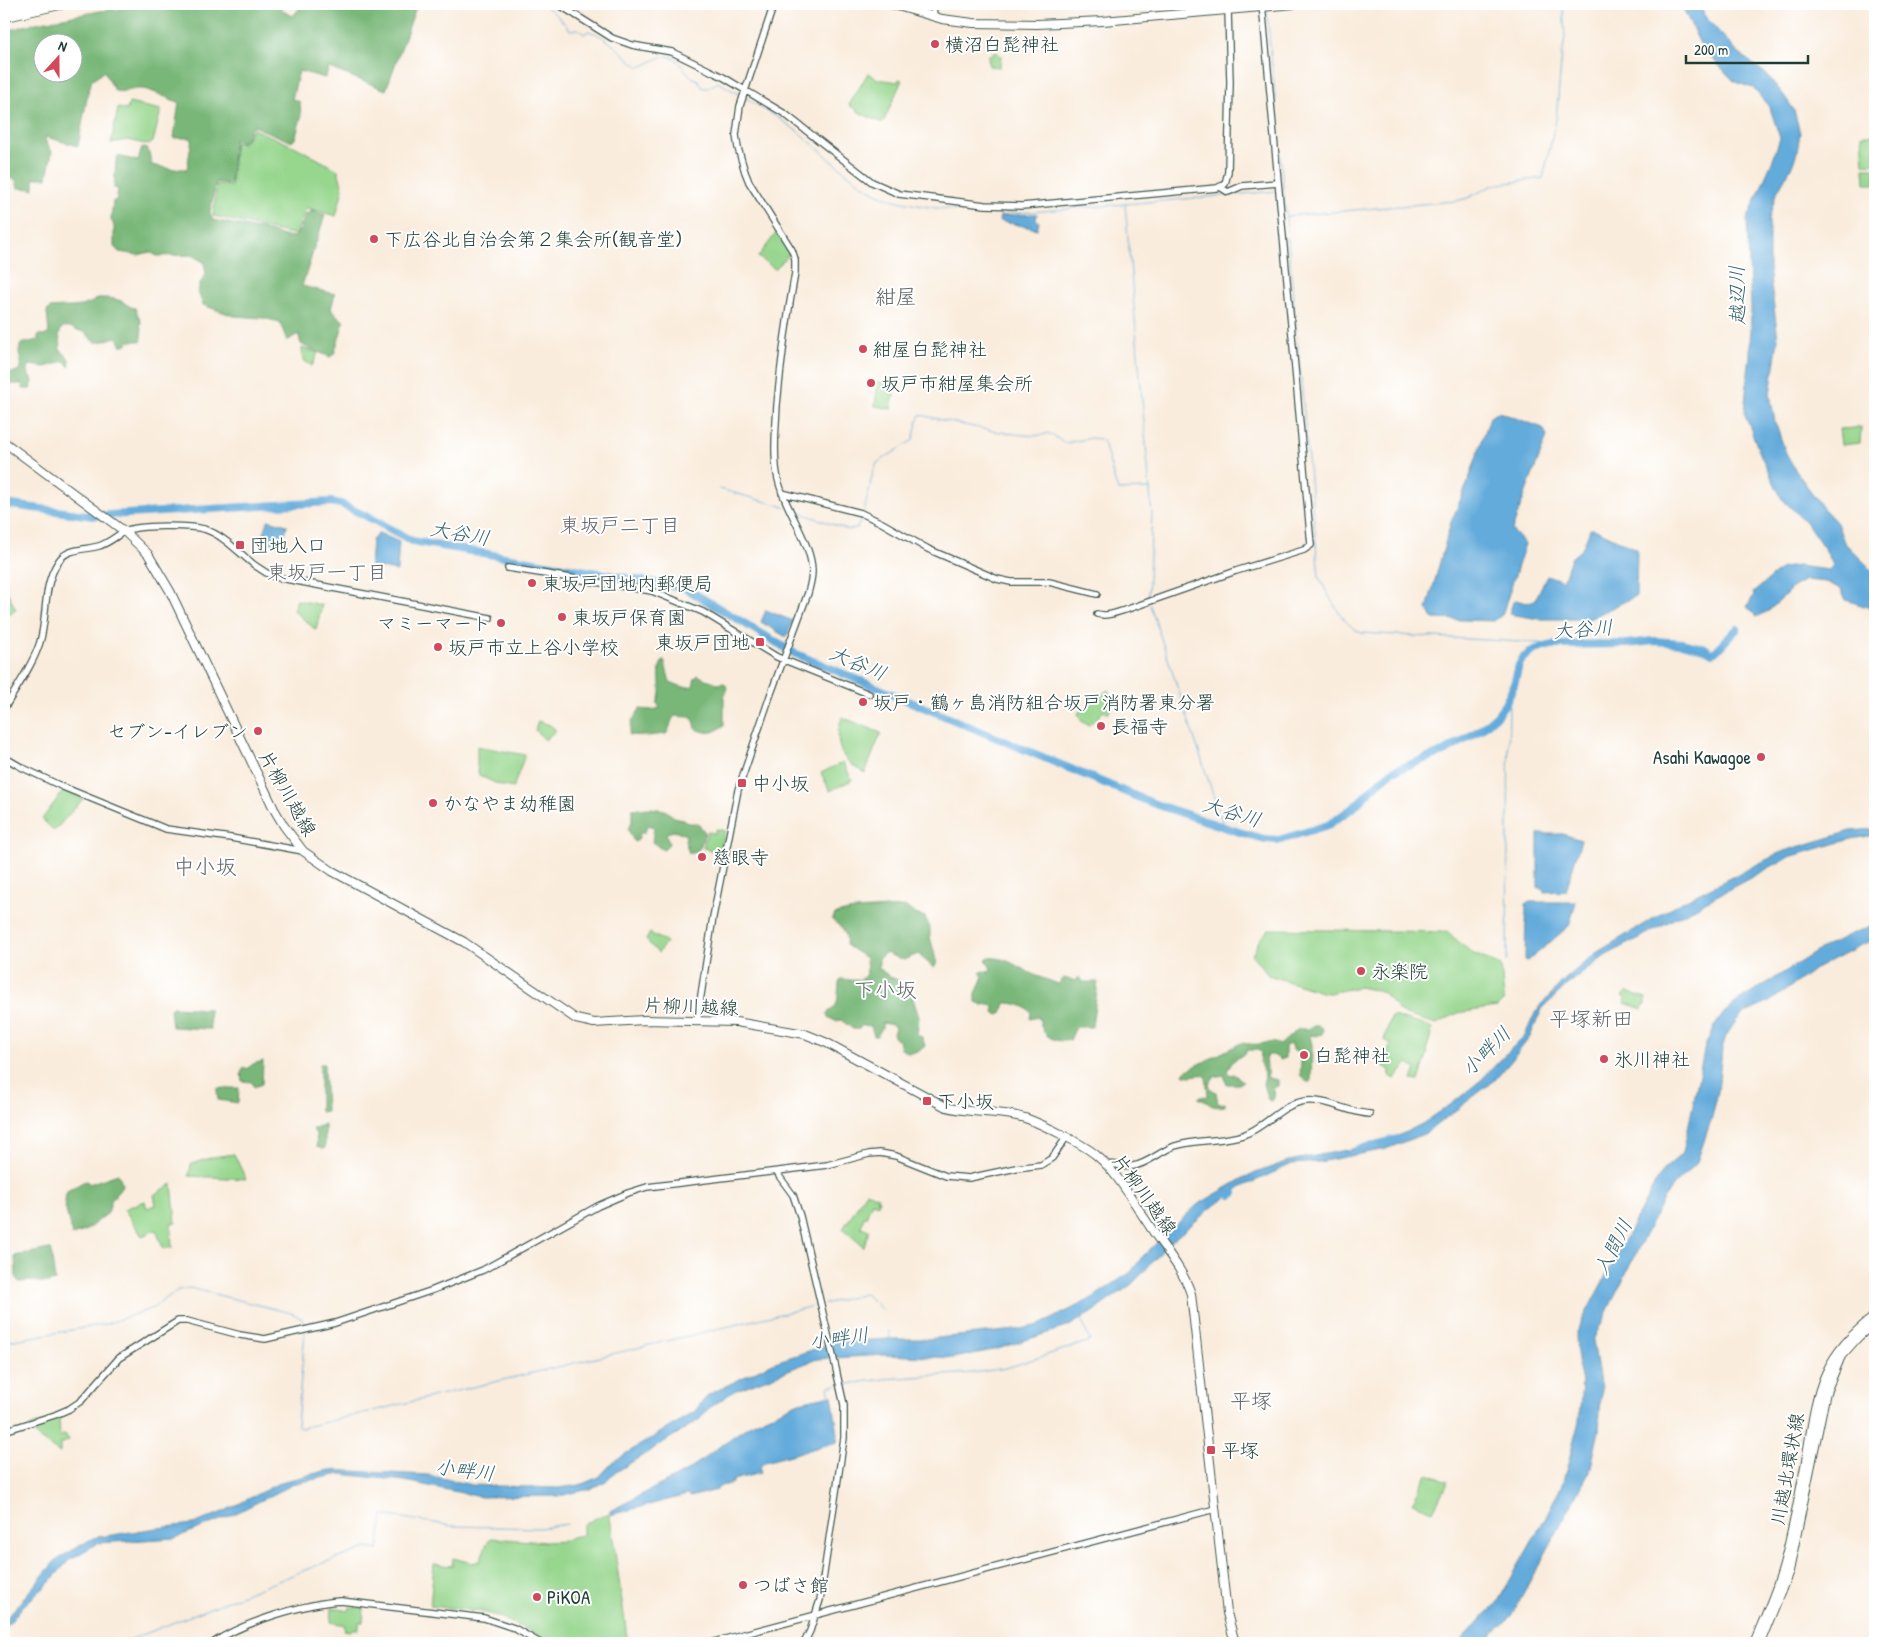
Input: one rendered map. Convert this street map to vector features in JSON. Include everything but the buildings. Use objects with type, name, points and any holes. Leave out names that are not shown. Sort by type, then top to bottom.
[{"type":"highway","points":[[4,9],[25,4]]},
{"type":"highway","points":[[4,17],[62,4]]},
{"type":"main road","points":[[891,4],[934,17],[973,22],[1070,24],[1228,7],[1294,4]]},
{"type":"main road","name":"片柳川越線","points":[[4,442],[124,532],[148,554],[159,571],[264,790],[284,826],[303,851],[332,871],[464,942],[576,1019],[594,1023],[644,1020],[736,1022],[805,1034],[827,1043],[946,1107],[1017,1116],[1036,1122],[1092,1151],[1107,1165],[1186,1281],[1193,1302],[1227,1613],[1235,1643]]},
{"type":"main road","name":"川越北環状線","points":[[1754,1643],[1772,1602],[1785,1564],[1821,1383],[1841,1347],[1859,1328],[1875,1316]]},
{"type":"main road","name":"川越北環状線","points":[[1760,1643],[1789,1571],[1826,1392],[1842,1356],[1858,1337],[1875,1322]]},
{"type":"street","points":[[558,4],[612,38],[632,45],[678,54],[705,67],[785,114],[872,182],[893,192],[908,196],[985,205],[1022,206],[1220,187],[1228,192],[1242,186],[1278,183]]},
{"type":"street","points":[[697,1022],[713,917],[735,800],[755,737],[808,593],[812,569],[807,550],[782,493],[776,460],[776,423],[781,355],[795,273],[795,259],[790,246],[749,182],[740,156],[737,126],[745,90],[774,4]]},
{"type":"street","points":[[933,4],[934,17]]},
{"type":"street","points":[[1097,614],[1100,616],[1128,609],[1236,571],[1304,550],[1310,545],[1262,5]]},
{"type":"street","points":[[1220,187],[1227,180],[1229,148],[1230,60],[1228,7]]},
{"type":"street","points":[[782,493],[860,513],[928,549],[998,580],[1049,582],[1097,594]]},
{"type":"street","points":[[4,708],[39,646],[43,630],[48,586],[59,559],[70,552],[106,544],[124,532],[134,529],[177,526],[197,527],[210,531],[225,540],[256,567],[275,577],[490,618]]},
{"type":"street","points":[[508,568],[652,591],[703,612],[783,659],[869,694]]},
{"type":"street","points":[[4,757],[63,787],[166,829],[303,851]]},
{"type":"street","points":[[1107,1165],[1135,1166],[1184,1143],[1246,1134],[1281,1110],[1299,1102],[1321,1102],[1370,1114]]},
{"type":"street","points":[[4,1431],[55,1416],[69,1409],[81,1401],[119,1358],[178,1321],[187,1321],[240,1335],[265,1339],[335,1323],[433,1290],[483,1270],[598,1206],[628,1193],[664,1185],[827,1165],[869,1154],[886,1154],[900,1157],[946,1176],[969,1178],[1016,1168],[1041,1166],[1052,1158],[1066,1138]]},
{"type":"street","points":[[778,1172],[793,1195],[797,1206],[844,1405],[844,1438],[820,1600],[804,1643]]},
{"type":"street","points":[[710,1643],[1215,1509]]},
{"type":"street","points":[[213,1643],[232,1631],[250,1624],[318,1604],[341,1601],[484,1618],[514,1628],[540,1643]]},
{"type":"green space","points":[[167,4],[283,4],[281,10],[293,16],[303,4],[415,4],[416,7],[386,90],[329,68],[325,78],[299,71],[292,99],[300,102],[301,118],[295,139],[290,141],[253,126],[243,142],[234,140],[230,184],[216,182],[210,213],[213,220],[295,237],[301,228],[305,215],[312,211],[325,215],[302,286],[335,294],[331,309],[344,322],[334,354],[330,357],[308,348],[301,344],[298,334],[287,341],[280,322],[263,318],[234,316],[203,305],[198,292],[206,274],[204,262],[191,255],[157,256],[150,252],[138,255],[119,252],[114,247],[114,226],[111,219],[113,201],[116,201],[118,189],[114,188],[118,156],[138,161],[142,147],[148,149],[152,165],[171,169],[187,169],[192,138],[174,138],[179,102],[143,89],[115,91],[104,71],[92,80],[89,88],[78,146],[46,137],[45,140],[52,152],[47,178],[34,178],[34,189],[18,188],[16,180],[4,176],[4,32],[31,24],[100,11]]},
{"type":"green space","points":[[996,51],[1001,56],[1000,67],[989,66],[988,56]]},
{"type":"green space","points":[[868,73],[878,79],[898,82],[899,79],[902,80],[883,123],[862,114],[849,105]]},
{"type":"green space","points":[[129,103],[161,110],[153,142],[149,145],[128,140],[111,143],[118,108],[127,110]]},
{"type":"green space","points":[[253,129],[296,147],[338,170],[343,189],[336,216],[307,208],[296,235],[213,216],[217,184],[231,186],[235,142],[243,144]]},
{"type":"green space","points":[[1862,135],[1875,135],[1875,163],[1864,164]]},
{"type":"green space","points":[[1864,168],[1875,168],[1875,184],[1865,184]]},
{"type":"green space","points":[[777,232],[790,251],[789,255],[775,269],[758,257]]},
{"type":"green space","points":[[98,298],[117,300],[135,308],[141,322],[142,341],[130,341],[125,345],[120,345],[117,337],[94,342],[85,332],[70,327],[62,327],[59,335],[61,346],[59,348],[70,360],[69,367],[65,361],[45,367],[30,365],[28,369],[29,377],[32,378],[33,382],[30,389],[23,389],[22,384],[10,384],[9,395],[5,394],[5,376],[15,372],[21,366],[19,349],[21,344],[38,340],[40,334],[44,336],[49,333],[47,311],[50,308],[81,306]]},
{"type":"green space","points":[[302,348],[318,353],[312,366],[303,360]]},
{"type":"green space","points":[[878,382],[893,384],[892,393],[894,393],[891,409],[875,406]]},
{"type":"green space","points":[[1861,427],[1860,443],[1841,445],[1839,429]]},
{"type":"green space","points":[[4,585],[16,610],[4,616]]},
{"type":"green space","points":[[297,600],[322,605],[316,630],[293,610]]},
{"type":"green space","points":[[664,660],[670,682],[686,687],[693,686],[698,675],[716,684],[724,683],[727,687],[724,698],[724,725],[714,732],[704,732],[696,729],[692,718],[675,716],[666,734],[629,735],[632,721],[640,709],[652,710],[660,708],[657,703],[660,692],[660,668]]},
{"type":"green space","points":[[1108,690],[1114,705],[1107,714],[1104,711],[1089,725],[1082,722],[1078,713]]},
{"type":"green space","points":[[842,717],[881,733],[865,773],[850,763],[844,757],[841,750],[838,735]]},
{"type":"green space","points":[[538,721],[550,725],[556,730],[545,740],[535,730]]},
{"type":"green space","points":[[477,746],[525,755],[513,788],[495,783],[479,775]]},
{"type":"green space","points":[[843,762],[852,780],[830,791],[821,773]]},
{"type":"green space","points":[[64,790],[83,799],[54,831],[42,819]]},
{"type":"green space","points":[[651,808],[665,810],[687,823],[697,823],[705,832],[699,850],[689,853],[685,841],[686,835],[674,831],[666,833],[669,844],[663,850],[652,842],[654,827],[648,825],[644,833],[640,833],[638,840],[634,842],[628,829],[632,822],[632,809]]},
{"type":"green space","points":[[716,829],[725,831],[721,853],[703,848],[707,832],[715,833]]},
{"type":"green space","points":[[906,907],[915,914],[925,917],[930,928],[930,937],[937,963],[934,968],[918,954],[904,960],[885,953],[879,958],[879,968],[890,977],[906,983],[910,989],[919,1017],[917,1035],[922,1037],[925,1046],[918,1052],[908,1053],[901,1049],[899,1040],[895,1039],[893,1033],[895,1028],[893,1025],[882,1023],[882,1028],[877,1036],[874,1036],[871,1026],[862,1025],[859,1029],[853,1029],[841,1020],[835,1021],[828,1017],[827,1013],[836,1005],[840,979],[858,980],[867,974],[866,958],[846,945],[845,933],[832,920],[835,914],[854,910]]},
{"type":"green space","points":[[1269,929],[1447,932],[1472,953],[1501,966],[1504,1000],[1497,1007],[1458,1013],[1436,1024],[1400,1012],[1384,993],[1374,990],[1359,987],[1329,993],[1321,992],[1268,975],[1252,955],[1260,939]]},
{"type":"green space","points":[[650,933],[666,942],[658,953],[646,940]]},
{"type":"green space","points":[[987,958],[999,958],[1058,984],[1064,978],[1075,981],[1079,977],[1084,982],[1098,982],[1092,1027],[1076,1027],[1070,1040],[1057,1040],[1044,1032],[1038,1017],[1030,1019],[1031,1012],[1022,1006],[1005,1003],[1002,1013],[999,1015],[994,1013],[994,1007],[990,1004],[983,1005],[976,1002],[976,994],[983,976],[980,973],[983,971],[989,972],[991,968],[986,961]]},
{"type":"green space","points":[[1627,992],[1646,998],[1646,1005],[1644,1004],[1642,1009],[1625,1003],[1626,999],[1622,996]]},
{"type":"green space","points":[[173,1007],[209,1009],[210,1029],[172,1027],[170,1009]]},
{"type":"green space","points":[[1391,1017],[1433,1028],[1419,1081],[1412,1080],[1416,1068],[1408,1063],[1395,1079],[1389,1075],[1390,1070],[1380,1064],[1387,1055],[1391,1043],[1384,1040]]},
{"type":"green space","points":[[1319,1026],[1323,1029],[1322,1034],[1310,1036],[1312,1045],[1311,1082],[1307,1082],[1300,1076],[1301,1062],[1298,1052],[1294,1051],[1290,1044],[1285,1046],[1285,1058],[1281,1060],[1273,1055],[1267,1055],[1265,1060],[1268,1078],[1278,1080],[1278,1086],[1273,1090],[1274,1097],[1272,1101],[1268,1100],[1263,1084],[1265,1076],[1260,1063],[1261,1053],[1258,1050],[1247,1050],[1233,1061],[1229,1067],[1227,1072],[1230,1075],[1234,1074],[1243,1081],[1239,1084],[1227,1084],[1224,1075],[1214,1077],[1209,1084],[1211,1089],[1216,1092],[1218,1104],[1225,1103],[1225,1106],[1213,1106],[1203,1099],[1199,1099],[1199,1097],[1208,1096],[1206,1076],[1183,1074],[1241,1043],[1276,1043],[1280,1045],[1298,1029],[1308,1029]]},
{"type":"green space","points":[[263,1061],[262,1084],[254,1087],[252,1082],[242,1081],[241,1073],[244,1067],[247,1069],[253,1064]]},
{"type":"green space","points":[[320,1064],[324,1064],[326,1111],[320,1112]]},
{"type":"green space","points":[[239,1088],[238,1103],[218,1100],[217,1089]]},
{"type":"green space","points":[[325,1124],[325,1148],[323,1149],[317,1147],[316,1134],[312,1129]]},
{"type":"green space","points":[[234,1154],[246,1179],[189,1176],[191,1164],[213,1157]]},
{"type":"green space","points":[[118,1174],[123,1184],[111,1201],[108,1213],[85,1231],[72,1235],[64,1202],[67,1191],[83,1182],[87,1181],[89,1184]]},
{"type":"green space","points":[[172,1184],[176,1223],[171,1223],[172,1248],[163,1248],[156,1230],[142,1236],[124,1209],[145,1201],[147,1208],[156,1205],[154,1195]]},
{"type":"green space","points":[[866,1192],[878,1197],[877,1199],[879,1200],[878,1204],[872,1202],[866,1217],[864,1217],[861,1227],[869,1230],[864,1247],[843,1229]]},
{"type":"green space","points":[[51,1250],[55,1281],[48,1283],[19,1282],[16,1276],[15,1256]]},
{"type":"green space","points":[[59,1417],[60,1437],[65,1434],[69,1440],[60,1443],[60,1453],[38,1438],[29,1427]]},
{"type":"green space","points":[[1427,1474],[1448,1481],[1433,1511],[1412,1503]]},
{"type":"green space","points":[[602,1515],[609,1515],[610,1517],[628,1643],[555,1643],[498,1616],[478,1611],[430,1606],[434,1564],[452,1566],[453,1558],[472,1563],[480,1561],[491,1538],[545,1542],[565,1541],[571,1537],[583,1535],[583,1525]]},
{"type":"green space","points":[[350,1607],[364,1608],[363,1622],[359,1622],[359,1629],[344,1630],[345,1625],[331,1622],[332,1608],[349,1611]]},
{"type":"water","points":[[1681,4],[1700,4],[1704,15],[1737,52],[1765,73],[1794,110],[1800,133],[1797,152],[1793,164],[1776,194],[1769,219],[1769,268],[1778,339],[1770,394],[1775,422],[1786,453],[1796,471],[1823,508],[1837,523],[1844,542],[1875,573],[1875,612],[1870,608],[1846,600],[1841,589],[1826,582],[1805,580],[1793,587],[1770,610],[1757,617],[1747,607],[1754,595],[1753,593],[1782,568],[1798,566],[1829,570],[1833,565],[1808,525],[1782,499],[1761,456],[1744,412],[1750,354],[1751,308],[1747,220],[1772,162],[1780,138],[1770,108],[1753,88],[1735,82],[1702,48]]},
{"type":"water","points":[[1037,214],[1036,220],[1039,222],[1037,229],[999,221],[1000,216]]},
{"type":"water","points":[[1499,412],[1543,428],[1547,436],[1512,530],[1525,544],[1502,615],[1494,621],[1433,619],[1427,609],[1451,522],[1468,482],[1490,417]]},
{"type":"water","points":[[268,520],[287,525],[281,546],[262,540]]},
{"type":"water","points":[[1590,529],[1594,529],[1637,549],[1636,596],[1589,619],[1539,619],[1509,614],[1513,602],[1516,600],[1526,603],[1535,600],[1547,575],[1563,581],[1571,558],[1582,549]]},
{"type":"water","points":[[379,533],[399,542],[397,571],[370,566],[372,540]]},
{"type":"water","points":[[766,610],[793,621],[786,637],[761,622]]},
{"type":"water","points":[[1875,829],[1875,835],[1851,839],[1789,857],[1605,956],[1567,985],[1542,1009],[1530,1037],[1495,1080],[1426,1133],[1386,1149],[1319,1162],[1292,1164],[1240,1188],[1215,1205],[1167,1245],[1132,1284],[1069,1326],[998,1349],[954,1358],[884,1355],[817,1359],[734,1391],[708,1409],[699,1420],[613,1474],[606,1481],[590,1489],[559,1496],[481,1497],[405,1481],[341,1474],[296,1483],[228,1517],[175,1538],[98,1543],[69,1560],[47,1585],[22,1607],[4,1630],[4,1621],[56,1560],[93,1538],[194,1524],[225,1511],[281,1482],[329,1470],[428,1475],[472,1485],[558,1488],[580,1485],[599,1477],[614,1461],[694,1412],[708,1395],[772,1363],[836,1342],[927,1339],[1016,1330],[1039,1325],[1089,1300],[1131,1272],[1142,1257],[1197,1205],[1245,1177],[1288,1161],[1384,1143],[1422,1124],[1453,1103],[1481,1080],[1525,1035],[1536,1011],[1564,980],[1596,953],[1674,906],[1784,851],[1851,831]]},
{"type":"water","points":[[1538,834],[1563,834],[1581,840],[1566,891],[1544,892],[1543,888],[1538,888]]},
{"type":"water","points":[[1529,902],[1576,902],[1569,926],[1528,961],[1525,960],[1526,904]]},
{"type":"water","points":[[1875,924],[1875,940],[1861,945],[1815,969],[1768,1003],[1743,1014],[1726,1036],[1722,1049],[1718,1092],[1697,1162],[1673,1186],[1662,1201],[1593,1340],[1601,1389],[1599,1431],[1590,1471],[1511,1617],[1484,1643],[1459,1643],[1497,1603],[1543,1522],[1563,1482],[1579,1421],[1582,1383],[1577,1360],[1576,1332],[1663,1170],[1683,1153],[1705,1046],[1716,1024],[1734,1004],[1816,952],[1844,937]]},
{"type":"water","points":[[832,1395],[838,1434],[837,1442],[765,1462],[760,1467],[760,1473],[733,1480],[733,1483],[717,1487],[717,1490],[690,1497],[687,1495],[610,1515],[610,1511],[687,1471],[753,1423],[799,1402]]},
{"type":"waterway","points":[[540,4],[552,11],[570,30],[578,29],[584,34],[588,31],[596,33],[615,46],[639,67],[660,57],[673,57],[690,75],[698,80],[703,88],[708,88],[718,82],[740,95]]},
{"type":"waterway","points":[[1563,4],[1565,38],[1563,50]]},
{"type":"waterway","points":[[1267,11],[1319,577],[1331,600],[1347,623],[1361,633],[1552,645]]},
{"type":"waterway","points":[[1287,216],[1456,201],[1468,198],[1493,185],[1543,178],[1556,120],[1562,52]]},
{"type":"waterway","points":[[746,98],[797,131],[839,167],[873,191],[898,201],[914,204],[950,209],[1019,213],[1278,191]]},
{"type":"waterway","points":[[1125,204],[1152,514],[1148,599]]},
{"type":"waterway","points":[[864,512],[873,472],[877,463],[913,440],[919,416],[921,415],[966,426],[1007,433],[1025,435],[1048,433],[1065,443],[1091,438],[1101,439],[1118,490],[1149,489]]},
{"type":"waterway","points":[[720,489],[785,507]]},
{"type":"waterway","name":"大谷川","points":[[4,504],[93,516],[331,502],[341,504],[412,541],[685,588],[794,653],[1152,803],[1265,839],[1279,840],[1328,825],[1354,807],[1393,771],[1446,751],[1480,730],[1497,715],[1505,704],[1514,685],[1519,665],[1523,658],[1534,650],[1552,645],[1626,644],[1654,641],[1682,643],[1706,649],[1712,653],[1737,629]]},
{"type":"waterway","points":[[791,509],[848,530],[857,528],[863,516]]},
{"type":"waterway","points":[[1150,605],[1224,827]]},
{"type":"waterway","points":[[1507,961],[1509,696]]},
{"type":"waterway","name":"小畔川","points":[[1359,1149],[1397,1139]]},
{"type":"waterway","points":[[8,1341],[106,1324],[153,1308],[178,1290],[190,1288],[291,1313],[302,1318],[305,1327]]},
{"type":"waterway","points":[[824,1304],[865,1294],[883,1310]]},
{"type":"waterway","points":[[305,1331],[297,1425],[301,1428],[818,1305]]},
{"type":"waterway","points":[[841,1385],[884,1379],[973,1373],[1006,1368],[1090,1341],[1081,1319]]},
{"type":"waterway","points":[[889,1331],[890,1338]]},
{"type":"waterway","points":[[830,1396],[828,1387],[837,1385]]},
{"type":"waterway","points":[[122,1643],[323,1563],[367,1548],[378,1550],[383,1515],[453,1526],[540,1528],[567,1524]]},
{"type":"place","name":"横沼白髭神社","points":[[935,44]]},
{"type":"place","name":"下広谷北自治会第２集会所(観音堂)","points":[[374,239]]},
{"type":"place","name":"紺屋白髭神社","points":[[863,349]]},
{"type":"place","name":"坂戸市紺屋集会所","points":[[871,383]]},
{"type":"place","name":"団地入口","points":[[240,545]]},
{"type":"place","name":"東坂戸団地内郵便局","points":[[532,583]]},
{"type":"place","name":"東坂戸保育園","points":[[562,617]]},
{"type":"place","name":"マミーマート","points":[[501,623]]},
{"type":"place","name":"東坂戸団地","points":[[760,642]]},
{"type":"place","name":"坂戸市立上谷小学校","points":[[438,647]]},
{"type":"place","name":"坂戸・鶴ヶ島消防組合坂戸消防署東分署","points":[[863,702]]},
{"type":"place","name":"長福寺","points":[[1101,726]]},
{"type":"place","name":"セブン-イレブン","points":[[258,731]]},
{"type":"place","name":"Asahi Kawagoe","points":[[1761,757]]},
{"type":"place","name":"中小坂","points":[[742,783]]},
{"type":"place","name":"かなやま幼稚園","points":[[433,803]]},
{"type":"place","name":"慈眼寺","points":[[702,857]]},
{"type":"place","name":"永楽院","points":[[1361,971]]},
{"type":"place","name":"白髭神社","points":[[1304,1055]]},
{"type":"place","name":"氷川神社","points":[[1604,1059]]},
{"type":"place","name":"下小坂","points":[[927,1101]]},
{"type":"place","name":"平塚","points":[[1211,1450]]},
{"type":"place","name":"つばさ館","points":[[743,1585]]},
{"type":"place","name":"PiKOA","points":[[537,1597]]},
{"type":"district","name":"紺屋","points":[[896,297]]},
{"type":"district","name":"東坂戸二丁目","points":[[620,525]]},
{"type":"district","name":"東坂戸一丁目","points":[[327,572]]},
{"type":"district","name":"中小坂","points":[[205,867]]},
{"type":"district","name":"下小坂","points":[[885,990]]},
{"type":"district","name":"平塚新田","points":[[1591,1019]]},
{"type":"district","name":"平塚","points":[[1251,1401]]},
{"type":"water label","name":"越辺川","points":[[1737,295]]},
{"type":"water label","name":"入間川","points":[[1613,1247]]}]
